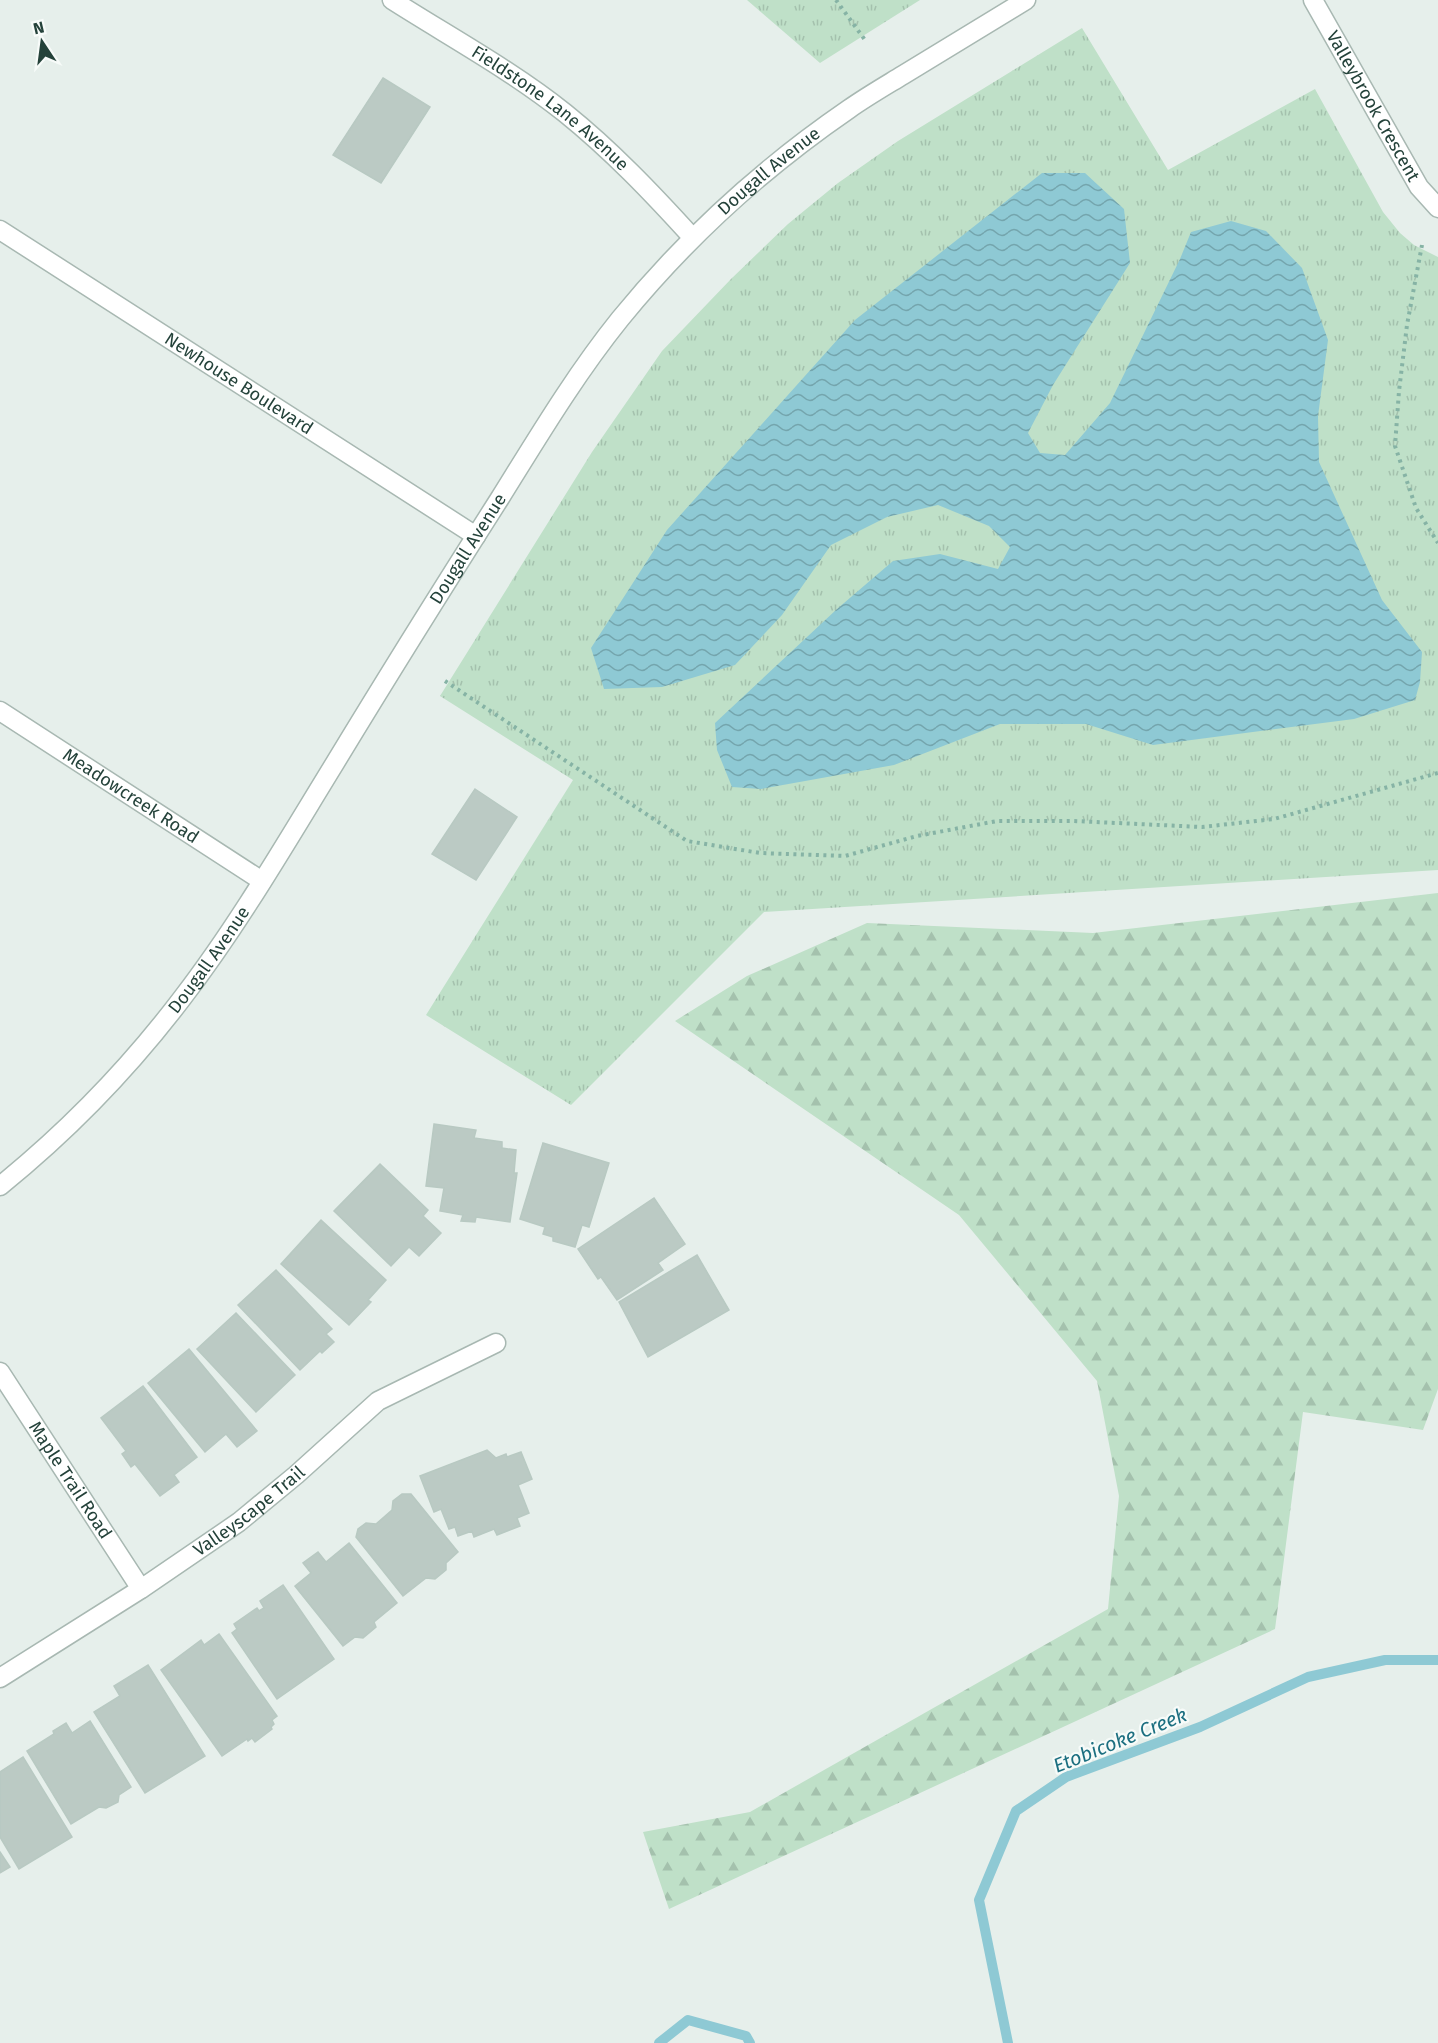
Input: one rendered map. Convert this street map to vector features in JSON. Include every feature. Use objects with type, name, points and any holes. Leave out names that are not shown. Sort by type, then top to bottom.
[{"type":"street","name":"Fieldstone Lane Avenue","points":[[392,0],[520,80],[564,113],[646,186],[692,237]]},
{"type":"street","name":"Dougall Avenue","points":[[0,1186],[35,1158],[87,1107],[145,1044],[185,995],[262,881],[578,374],[620,319],[692,237],[733,199],[815,133],[853,106],[1026,0]]},
{"type":"street","name":"Valleybrook Crescent","points":[[1313,0],[1419,187],[1438,208]]},
{"type":"street","name":"Newhouse Boulevard","points":[[0,230],[476,536]]},
{"type":"street","name":"Meadowcreek Road","points":[[0,711],[262,881]]},
{"type":"street","name":"Valleyscape Trail","points":[[0,1678],[141,1589],[239,1522],[296,1475],[378,1401],[496,1343]]},
{"type":"street","name":"Maple Trail Road","points":[[0,1372],[141,1589]]},
{"type":"path","points":[[836,0],[865,40]]},
{"type":"path","points":[[1422,244],[1404,347],[1395,446],[1416,508],[1438,543]]},
{"type":"path","points":[[445,681],[687,841],[760,853],[845,856],[917,836],[997,821],[1074,821],[1202,826],[1274,819],[1438,774]]},
{"type":"green space","points":[[747,0],[920,0],[820,63]]},
{"type":"green space","points":[[1082,28],[1168,170],[1315,89],[1383,212],[1400,233],[1414,245],[1438,257],[1438,870],[764,912],[571,1105],[426,1015],[573,780],[440,696],[592,452],[662,351],[731,279],[788,224],[838,183],[898,141]]},
{"type":"green space","points":[[1438,893],[1438,1389],[1423,1430],[1303,1412],[1275,1629],[669,1909],[643,1832],[750,1812],[1108,1609],[1119,1496],[1097,1381],[959,1215],[675,1021],[747,976],[867,923],[1093,933]]},
{"type":"water","points":[[1042,173],[1085,173],[1124,209],[1130,263],[1053,385],[1028,433],[1040,453],[1065,455],[1110,403],[1191,232],[1231,221],[1266,231],[1302,268],[1328,340],[1318,416],[1319,462],[1382,600],[1422,652],[1420,682],[1415,700],[1354,719],[1153,745],[1086,724],[1000,724],[894,765],[761,789],[732,787],[717,750],[715,723],[837,609],[893,561],[940,554],[998,569],[1010,547],[989,526],[938,505],[887,517],[831,545],[782,615],[735,665],[662,687],[604,689],[591,648],[667,530],[855,320]]},
{"type":"building","points":[[383,78],[430,107],[381,183],[333,155]]},
{"type":"building","points":[[475,789],[517,817],[476,880],[432,854]]},
{"type":"building","points":[[434,1124],[476,1130],[474,1138],[502,1142],[502,1148],[516,1150],[514,1173],[517,1173],[510,1222],[476,1217],[475,1222],[461,1221],[463,1215],[440,1211],[444,1188],[426,1186]]},
{"type":"building","points":[[543,1143],[609,1163],[589,1227],[582,1225],[575,1247],[553,1241],[553,1237],[543,1234],[545,1227],[520,1219]]},
{"type":"building","points":[[380,1164],[428,1210],[423,1216],[441,1233],[419,1256],[409,1247],[391,1266],[334,1211]]},
{"type":"building","points":[[654,1198],[685,1244],[658,1263],[663,1270],[617,1300],[601,1277],[598,1279],[578,1249]]},
{"type":"building","points":[[321,1220],[386,1280],[368,1300],[371,1302],[349,1325],[281,1264]]},
{"type":"building","points":[[697,1255],[729,1310],[648,1357],[619,1302]]},
{"type":"building","points":[[276,1270],[332,1329],[326,1334],[334,1342],[322,1353],[320,1351],[300,1370],[238,1305]]},
{"type":"building","points":[[236,1313],[295,1375],[256,1412],[197,1349]]},
{"type":"building","points":[[189,1349],[257,1431],[237,1447],[226,1434],[205,1452],[148,1383]]},
{"type":"building","points":[[143,1386],[197,1457],[174,1475],[179,1482],[160,1496],[135,1464],[131,1467],[122,1454],[126,1451],[101,1418]]},
{"type":"building","points":[[487,1450],[496,1458],[521,1452],[532,1479],[518,1485],[529,1513],[517,1518],[520,1526],[497,1535],[494,1529],[474,1537],[472,1531],[458,1536],[455,1527],[449,1529],[441,1509],[434,1512],[420,1476]]},
{"type":"building","points":[[402,1494],[411,1494],[458,1552],[446,1563],[446,1570],[435,1579],[426,1578],[403,1596],[356,1537],[358,1529],[366,1523],[376,1524],[392,1510],[393,1501]]},
{"type":"building","points":[[349,1543],[397,1603],[374,1622],[376,1627],[363,1638],[355,1637],[343,1646],[295,1586],[311,1573],[303,1563],[318,1552],[326,1562]]},
{"type":"building","points":[[283,1585],[334,1659],[277,1699],[232,1633],[237,1629],[234,1624],[257,1608],[259,1611],[264,1608],[260,1601]]},
{"type":"building","points":[[219,1634],[277,1716],[272,1720],[274,1724],[272,1729],[255,1742],[252,1738],[248,1741],[247,1739],[222,1756],[161,1670],[201,1640],[204,1645]]},
{"type":"building","points":[[148,1665],[205,1756],[145,1793],[94,1712],[120,1696],[114,1686]]},
{"type":"building","points":[[90,1721],[131,1787],[119,1795],[118,1802],[106,1808],[99,1807],[71,1824],[27,1751],[54,1734],[53,1731],[66,1723],[72,1733]]},
{"type":"building","points":[[23,1757],[72,1837],[19,1869],[0,1837],[0,1772]]},
{"type":"building","points":[[0,1852],[10,1867],[0,1873]]},
{"type":"waterway","name":"Etobicoke Creek","points":[[1008,2043],[979,1900],[1016,1811],[1066,1777],[1200,1727],[1308,1677],[1385,1660],[1438,1660]]},
{"type":"waterway","name":"Etobicoke Creek","points":[[659,2043],[688,2020],[746,2036],[750,2043]]}]
